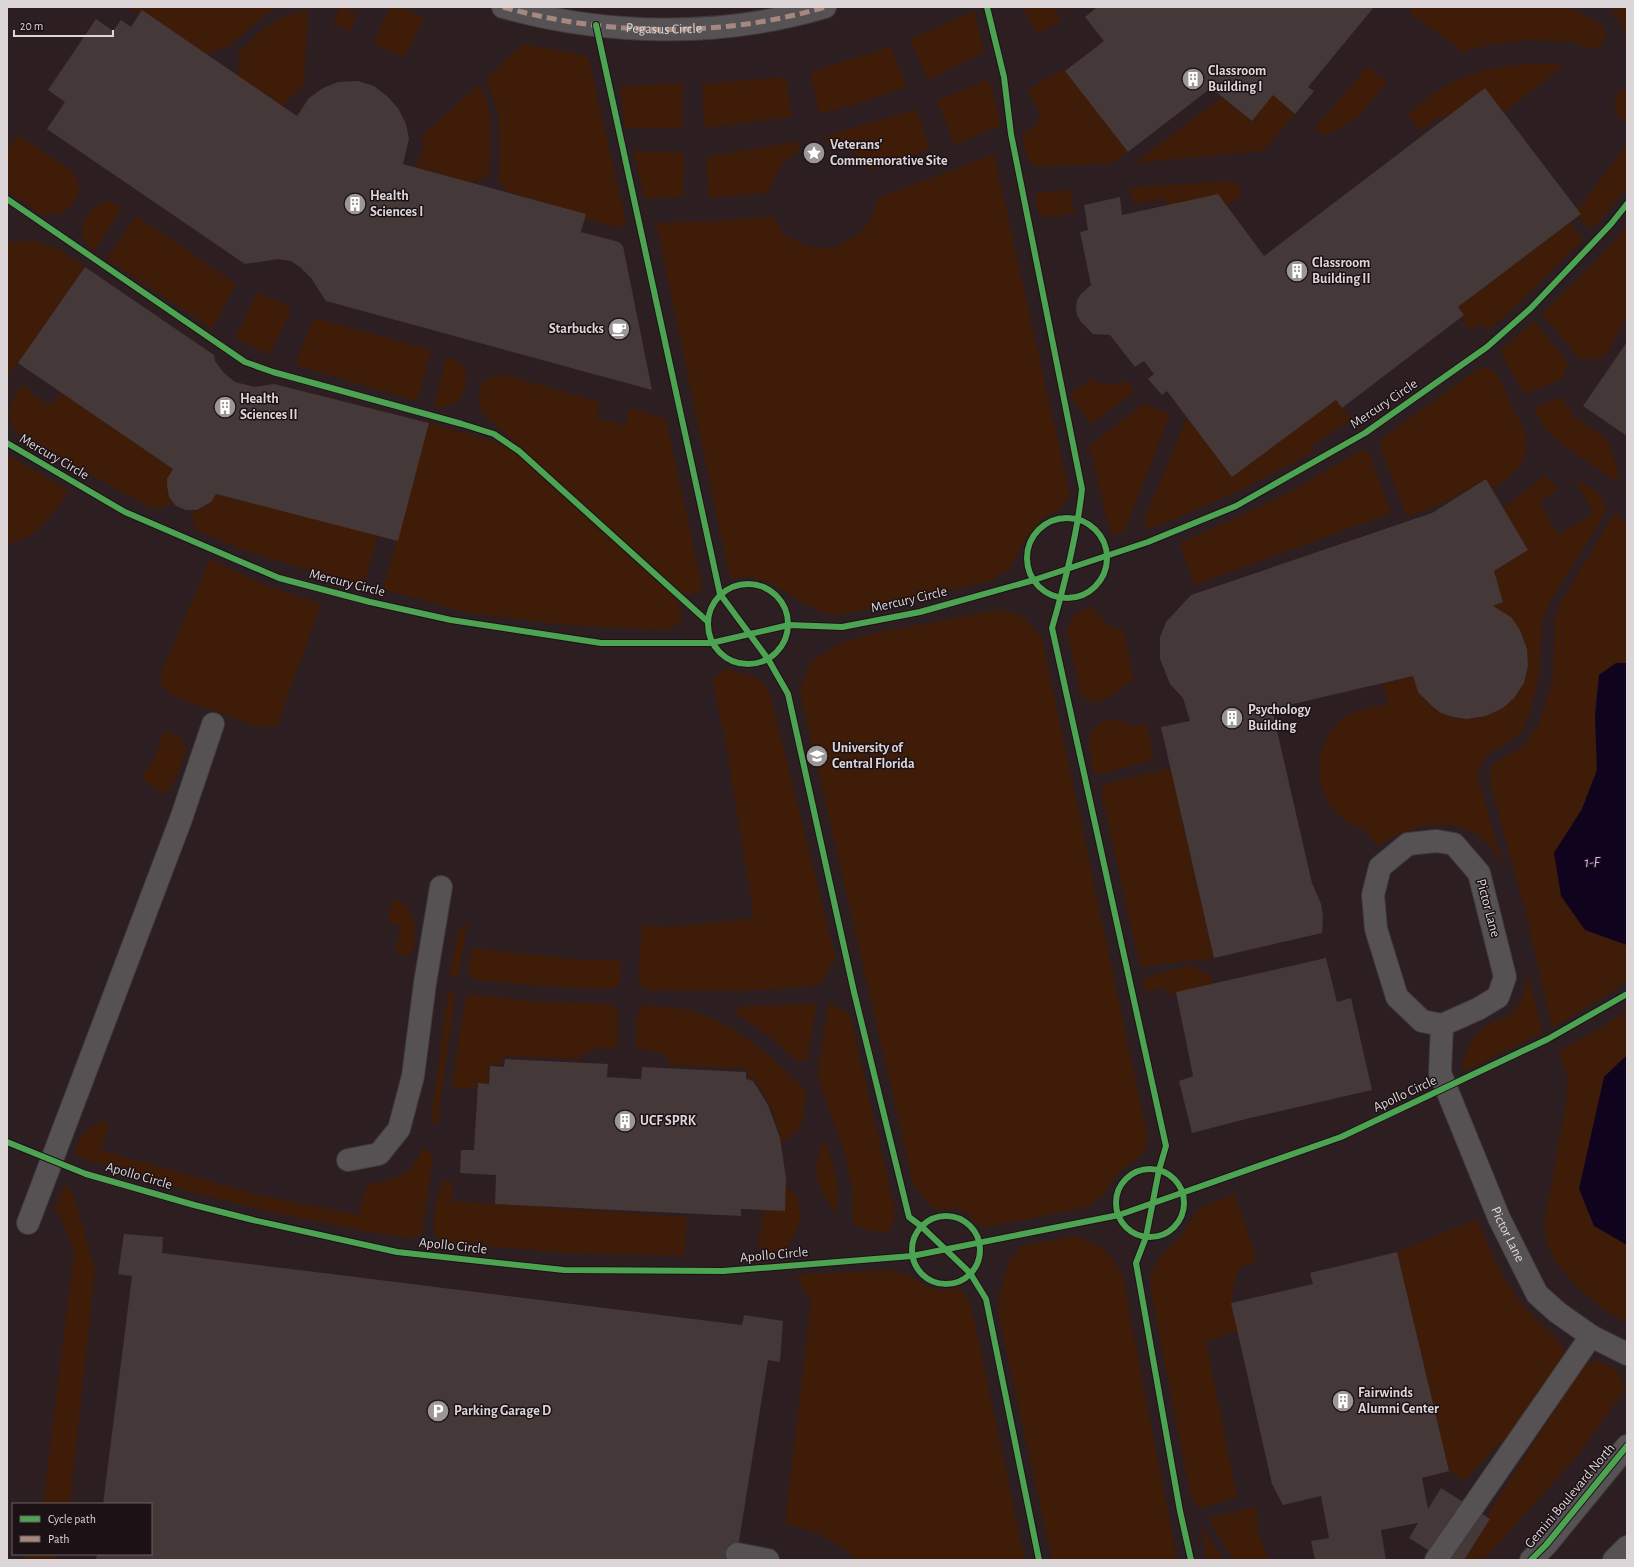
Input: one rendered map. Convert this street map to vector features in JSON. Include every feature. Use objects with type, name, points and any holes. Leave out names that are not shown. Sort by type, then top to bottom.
[{"type":"street","name":"Pegasus Circle","points":[[503,7],[569,22],[659,30],[696,29],[742,24],[788,16],[825,7]]},
{"type":"street","points":[[28,1223],[178,826],[214,724]]},
{"type":"street","name":"Pictor Lane","points":[[1437,841],[1454,844],[1479,873],[1505,977],[1498,997],[1478,1009],[1442,1025],[1422,1021],[1397,997],[1376,929],[1373,895],[1380,868],[1408,844],[1437,841]]},
{"type":"street","points":[[348,1160],[379,1154],[399,1129],[413,1076],[425,983],[441,887]]},
{"type":"street","name":"Pictor Lane","points":[[1442,1025],[1440,1073],[1499,1218],[1538,1294],[1557,1312],[1590,1336],[1627,1354]]},
{"type":"street","points":[[1436,1560],[1590,1336]]},
{"type":"street","name":"Gemini Boulevard North","points":[[1531,1560],[1546,1545],[1627,1446]]},
{"type":"street","points":[[1614,1560],[1627,1547]]},
{"type":"street","points":[[737,1554],[768,1560]]},
{"type":"shaded area","name":"University of Central Florida","points":[[7,7],[1627,7],[1627,1560],[7,1560]]},
{"type":"shaded area","points":[[128,7],[280,7],[267,13],[229,46],[206,54],[142,10],[139,14]]},
{"type":"shaded area","points":[[340,7],[351,7],[349,11],[357,15],[349,31],[333,23]]},
{"type":"shaded area","points":[[391,7],[401,7],[424,19],[403,58],[373,43]]},
{"type":"shaded area","points":[[1022,7],[1054,7],[1061,20],[1038,34]]},
{"type":"shaded area","points":[[1414,7],[1567,7],[1603,26],[1606,35],[1600,47],[1591,49],[1572,42],[1525,40],[1493,44],[1460,53],[1458,47],[1409,13]]},
{"type":"shaded area","points":[[1609,7],[1627,7],[1627,45],[1622,24]]},
{"type":"shaded area","points":[[308,10],[304,85],[283,106],[238,76],[239,53],[263,29],[289,14]]},
{"type":"shaded area","points":[[975,11],[984,52],[928,80],[910,39]]},
{"type":"shaded area","points":[[523,44],[588,56],[626,222],[624,226],[620,228],[584,219],[586,214],[507,192],[498,178],[500,159],[498,111],[486,79]]},
{"type":"shaded area","points":[[891,47],[907,87],[863,102],[819,114],[810,72]]},
{"type":"shaded area","points":[[1541,63],[1560,65],[1562,68],[1504,112],[1485,89],[1443,120],[1440,116],[1420,131],[1407,114],[1427,98],[1456,80],[1492,69]]},
{"type":"shaded area","points":[[1368,66],[1387,82],[1358,118],[1324,136],[1315,128]]},
{"type":"shaded area","points":[[1061,70],[1065,71],[1128,152],[1113,163],[1038,167],[1030,161],[1025,149],[1022,134],[1037,124],[1040,114],[1027,90]]},
{"type":"shaded area","points":[[786,77],[792,117],[704,128],[702,84]]},
{"type":"shaded area","points":[[989,79],[1001,125],[954,145],[937,101]]},
{"type":"shaded area","points":[[683,83],[682,128],[625,128],[620,86]]},
{"type":"shaded area","points":[[478,85],[483,92],[490,114],[491,155],[488,176],[472,183],[416,167],[423,149],[422,136]]},
{"type":"shaded area","points":[[1627,88],[1627,123],[1614,113],[1617,94],[1623,89]]},
{"type":"shaded area","points":[[1273,95],[1295,114],[1263,151],[1135,163],[1222,97],[1252,121]]},
{"type":"shaded area","points":[[916,109],[930,149],[872,171],[850,150],[827,144],[825,136]]},
{"type":"shaded area","points":[[18,135],[72,171],[79,183],[78,195],[71,207],[60,214],[41,215],[7,191],[7,152]]},
{"type":"shaded area","points":[[798,141],[800,149],[781,165],[768,193],[709,198],[706,157]]},
{"type":"shaded area","points":[[1627,144],[1627,189],[1600,221],[1591,229],[1583,223],[1578,216],[1581,214],[1578,210]]},
{"type":"shaded area","points":[[633,151],[684,153],[683,197],[644,198]]},
{"type":"shaded area","points":[[994,154],[1070,495],[1060,509],[1043,518],[1024,541],[1011,567],[991,581],[852,613],[829,615],[806,605],[769,582],[749,577],[730,579],[656,223],[718,221],[771,216],[785,235],[808,247],[834,248],[860,233],[872,217],[878,198]]},
{"type":"shaded area","points":[[1234,181],[1243,193],[1227,207],[1218,194],[1167,205],[1165,198],[1134,204],[1130,190],[1134,187]]},
{"type":"shaded area","points":[[1070,190],[1075,213],[1046,217],[1039,213],[1035,198],[1036,194],[1041,192]]},
{"type":"shaded area","points":[[104,202],[112,202],[122,208],[94,251],[87,245],[83,238],[83,224],[90,212]]},
{"type":"shaded area","points":[[137,216],[236,284],[212,329],[106,259]]},
{"type":"shaded area","points":[[1570,222],[1583,240],[1515,307],[1488,330],[1482,323],[1471,331],[1461,318],[1464,315],[1458,307]]},
{"type":"shaded area","points":[[1627,226],[1627,315],[1608,352],[1601,359],[1580,359],[1542,314],[1591,266]]},
{"type":"shaded area","points":[[32,241],[54,247],[85,267],[18,363],[7,376],[7,242]]},
{"type":"shaded area","points":[[258,292],[292,308],[269,355],[235,338]]},
{"type":"shaded area","points":[[314,318],[431,350],[417,401],[295,365]]},
{"type":"shaded area","points":[[1534,321],[1568,363],[1562,379],[1525,394],[1503,358],[1501,350]]},
{"type":"shaded area","points":[[446,357],[457,361],[464,368],[466,386],[462,395],[455,402],[445,407],[434,407]]},
{"type":"shaded area","points":[[1482,366],[1496,373],[1525,432],[1527,446],[1523,462],[1507,479],[1492,489],[1486,479],[1439,505],[1407,517],[1381,450],[1381,439]]},
{"type":"shaded area","points":[[501,374],[600,402],[597,418],[625,425],[629,408],[666,419],[703,590],[693,595],[684,594],[480,411],[479,397],[481,386],[488,379]]},
{"type":"shaded area","points":[[1090,380],[1109,385],[1128,381],[1135,391],[1091,424],[1069,395]]},
{"type":"shaded area","points":[[27,386],[34,396],[48,404],[54,401],[62,393],[173,469],[167,481],[167,489],[172,502],[166,506],[152,509],[17,433],[11,421],[11,404],[20,388]]},
{"type":"shaded area","points":[[1561,397],[1575,417],[1608,440],[1619,475],[1617,482],[1559,442],[1543,426],[1534,408]]},
{"type":"shaded area","points":[[1336,400],[1352,419],[1311,447],[1314,451],[1254,483],[1192,512],[1149,529],[1143,523],[1187,417]]},
{"type":"shaded area","points":[[1144,404],[1170,414],[1125,531],[1111,535],[1089,446]]},
{"type":"shaded area","points":[[429,423],[491,440],[503,445],[516,454],[676,599],[681,609],[682,618],[678,624],[666,630],[565,625],[464,612],[383,589]]},
{"type":"shaded area","points":[[1362,450],[1369,453],[1391,513],[1194,585],[1180,543],[1285,495]]},
{"type":"shaded area","points":[[7,454],[69,491],[51,516],[35,532],[17,542],[7,543]]},
{"type":"shaded area","points":[[1546,475],[1558,490],[1539,502],[1559,535],[1594,513],[1575,480],[1594,490],[1602,498],[1605,508],[1602,519],[1550,602],[1543,616],[1538,679],[1529,715],[1522,731],[1510,741],[1485,757],[1478,775],[1507,878],[1501,863],[1492,848],[1482,838],[1471,831],[1459,827],[1433,825],[1419,828],[1391,838],[1378,846],[1366,832],[1345,820],[1338,814],[1326,798],[1319,773],[1323,747],[1329,735],[1347,716],[1361,710],[1388,704],[1383,684],[1413,676],[1419,691],[1436,710],[1456,718],[1476,718],[1496,711],[1512,699],[1524,682],[1528,662],[1524,639],[1518,629],[1508,616],[1493,606],[1503,602],[1494,571],[1528,550],[1503,508]]},
{"type":"shaded area","points":[[216,494],[378,535],[364,584],[295,566],[243,550],[195,530],[191,511],[206,506]]},
{"type":"shaded area","points":[[1617,513],[1627,525],[1627,663],[1616,663],[1599,675],[1595,716],[1597,770],[1582,809],[1554,853],[1584,930],[1627,945],[1627,981],[1552,1028],[1525,909],[1491,787],[1490,773],[1493,764],[1523,746],[1539,724],[1553,679],[1555,618],[1560,603],[1614,514]]},
{"type":"shaded area","points":[[210,559],[265,585],[321,604],[277,726],[258,727],[173,696],[160,684],[162,671]]},
{"type":"shaded area","points":[[1090,606],[1111,627],[1124,630],[1134,679],[1108,698],[1088,702],[1080,694],[1067,630],[1074,615]]},
{"type":"shaded area","points":[[997,610],[1023,616],[1042,638],[1148,1139],[1146,1150],[1119,1172],[1105,1192],[1089,1207],[982,1228],[961,1209],[934,1209],[914,1187],[800,692],[810,662],[841,643],[875,633]]},
{"type":"shaded area","points":[[726,668],[738,673],[750,675],[763,682],[771,697],[836,960],[828,970],[821,984],[756,990],[648,990],[641,987],[638,979],[642,925],[672,927],[754,918],[726,744],[712,680]]},
{"type":"shaded area","points":[[1116,719],[1134,726],[1147,723],[1154,759],[1102,774],[1093,771],[1089,743],[1092,731],[1097,726],[1105,722]]},
{"type":"shaded area","points":[[167,732],[180,738],[185,747],[185,752],[182,764],[172,785],[167,792],[160,793],[152,785],[141,779],[155,758],[162,737]]},
{"type":"shaded area","points":[[1170,768],[1214,958],[1140,967],[1101,791],[1105,784]]},
{"type":"shaded area","points":[[395,900],[401,902],[409,909],[415,925],[414,949],[411,953],[403,956],[397,954],[396,952],[400,926],[391,923],[389,918],[390,908]]},
{"type":"shaded area","points":[[468,920],[458,975],[455,977],[450,976],[458,932]]},
{"type":"shaded area","points":[[472,948],[580,960],[617,960],[621,963],[620,981],[613,989],[595,989],[543,986],[474,979],[468,973]]},
{"type":"shaded area","points":[[1191,965],[1212,977],[1212,984],[1167,995],[1163,988],[1143,991],[1144,978]]},
{"type":"shaded area","points":[[1527,967],[1542,1033],[1463,1072],[1464,1059],[1470,1044],[1479,1032],[1490,1023],[1508,1017],[1519,1004],[1526,987]]},
{"type":"shaded area","points":[[448,993],[452,993],[455,997],[438,1121],[430,1126]]},
{"type":"shaded area","points":[[472,994],[526,1001],[606,1004],[613,1006],[618,1013],[617,1048],[591,1049],[579,1059],[503,1056],[502,1065],[489,1065],[488,1083],[475,1082],[475,1089],[455,1088],[452,1084],[465,1000],[467,996]]},
{"type":"shaded area","points":[[829,1003],[850,1014],[895,1210],[894,1222],[889,1232],[870,1231],[852,1223],[853,1194],[846,1157],[819,1081],[818,1070]]},
{"type":"shaded area","points":[[817,1004],[807,1059],[800,1063],[778,1043],[737,1015],[737,1009],[742,1006]]},
{"type":"shaded area","points":[[648,1005],[691,1011],[707,1016],[737,1032],[764,1052],[802,1086],[806,1094],[801,1127],[783,1143],[771,1107],[754,1079],[748,1077],[748,1069],[671,1065],[662,1053],[636,1048],[637,1014],[641,1008]]},
{"type":"shaded area","points":[[1627,1010],[1627,1055],[1604,1077],[1594,1226],[1627,1245],[1627,1322],[1608,1312],[1577,1287],[1557,1263],[1547,1245],[1544,1225],[1566,1103],[1568,1080],[1559,1051],[1601,1028]]},
{"type":"shaded area","points":[[105,1121],[109,1125],[101,1150],[259,1195],[359,1215],[367,1184],[385,1181],[401,1175],[413,1165],[422,1148],[433,1157],[422,1233],[413,1238],[379,1234],[270,1212],[181,1189],[74,1155],[84,1133],[92,1126]]},
{"type":"shaded area","points":[[825,1140],[837,1185],[837,1213],[824,1195],[817,1178],[817,1161]]},
{"type":"shaded area","points":[[442,1181],[453,1182],[451,1201],[687,1217],[684,1256],[570,1253],[446,1243],[436,1238],[434,1231],[435,1210]]},
{"type":"shaded area","points":[[64,1186],[68,1186],[74,1196],[95,1270],[70,1503],[43,1503],[74,1251],[60,1215],[54,1212]]},
{"type":"shaded area","points":[[785,1186],[798,1197],[801,1220],[790,1243],[781,1254],[763,1254],[758,1247],[763,1210],[785,1211]]},
{"type":"shaded area","points":[[1235,1194],[1257,1261],[1240,1268],[1234,1285],[1233,1306],[1238,1331],[1206,1341],[1237,1498],[1200,1508],[1191,1498],[1151,1292],[1151,1272],[1162,1254],[1179,1238],[1200,1208]]},
{"type":"shaded area","points":[[1477,1219],[1503,1277],[1515,1295],[1565,1349],[1563,1363],[1517,1428],[1497,1446],[1464,1481],[1449,1471],[1397,1252]]},
{"type":"shaded area","points":[[1077,1236],[1104,1250],[1113,1259],[1122,1274],[1177,1560],[1052,1560],[998,1313],[1000,1292],[1009,1261],[1021,1246]]},
{"type":"shaded area","points":[[890,1270],[910,1276],[928,1287],[942,1290],[959,1287],[971,1305],[1025,1560],[855,1560],[848,1552],[822,1535],[785,1523],[811,1301],[798,1280],[797,1275]]},
{"type":"shaded area","points":[[1595,1361],[1616,1370],[1623,1384],[1624,1391],[1578,1455],[1489,1554],[1482,1560],[1464,1560],[1490,1519],[1486,1517],[1584,1365]]},
{"type":"shaded area","points":[[1257,1507],[1257,1530],[1267,1555],[1274,1560],[1234,1560],[1226,1549],[1209,1518]]},
{"type":"shaded area","points":[[1201,1526],[1224,1560],[1206,1560]]},
{"type":"shaded area","points":[[25,1555],[57,1555],[55,1560],[26,1560]]},
{"type":"water","name":"1-F","points":[[1616,663],[1627,663],[1627,945],[1585,930],[1561,896],[1554,853],[1582,809],[1597,770],[1595,716],[1599,675]]},
{"type":"water","points":[[1627,1055],[1627,1245],[1594,1226],[1579,1189],[1604,1077]]},
{"type":"building","name":"Classroom Building I","points":[[1097,7],[1374,7],[1308,87],[1314,91],[1295,114],[1273,95],[1252,121],[1211,88],[1128,152],[1065,71],[1104,41],[1085,17]]},
{"type":"building","name":"Health Sciences I","points":[[142,10],[297,116],[309,98],[323,88],[338,82],[358,81],[374,86],[387,96],[398,108],[406,124],[409,139],[403,164],[586,214],[581,232],[619,242],[623,246],[652,390],[326,301],[311,278],[291,261],[278,259],[245,264],[47,129],[65,102],[48,90],[96,19],[113,31],[121,20],[131,27]]},
{"type":"building","name":"Classroom Building II","points":[[1485,88],[1581,214],[1458,307],[1464,315],[1342,408],[1336,400],[1232,477],[1167,391],[1162,395],[1148,379],[1154,374],[1144,361],[1135,367],[1110,335],[1093,334],[1081,322],[1077,315],[1077,300],[1091,285],[1080,232],[1088,230],[1084,205],[1120,197],[1122,215],[1218,194],[1264,256]]},
{"type":"building","name":"Health Sciences II","points":[[85,267],[214,355],[215,361],[223,372],[235,382],[255,387],[274,384],[429,423],[398,541],[216,494],[211,502],[197,510],[186,510],[176,506],[169,497],[167,486],[167,479],[173,469],[18,363]]},
{"type":"building","points":[[1627,342],[1627,436],[1583,406]]},
{"type":"building","name":"Psychology Building","points":[[1486,479],[1528,550],[1494,571],[1503,602],[1493,606],[1511,617],[1520,630],[1527,649],[1528,666],[1524,683],[1514,698],[1503,708],[1486,716],[1467,719],[1441,713],[1432,706],[1418,692],[1413,676],[1272,709],[1312,883],[1321,904],[1323,916],[1322,933],[1214,958],[1161,727],[1190,721],[1183,698],[1170,684],[1160,659],[1160,637],[1166,622],[1191,595],[1432,513]]},
{"type":"building","points":[[1326,958],[1337,1002],[1351,998],[1372,1090],[1192,1133],[1179,1081],[1193,1076],[1176,992]]},
{"type":"building","name":"UCF SPRK","points":[[505,1059],[608,1064],[607,1077],[641,1079],[642,1067],[746,1072],[746,1079],[753,1081],[768,1105],[780,1138],[786,1178],[785,1211],[741,1209],[741,1216],[495,1204],[496,1175],[460,1173],[461,1150],[474,1150],[478,1083],[489,1084],[490,1066],[504,1067]]},
{"type":"building","name":"Parking Garage D","points":[[124,1234],[163,1237],[162,1253],[742,1325],[744,1315],[783,1321],[780,1362],[768,1360],[736,1560],[96,1560],[97,1555],[152,1555],[152,1503],[103,1503],[132,1276],[118,1274]]},
{"type":"building","name":"Fairwinds Alumni Center","points":[[1397,1252],[1449,1471],[1422,1478],[1428,1509],[1441,1488],[1490,1519],[1464,1560],[1444,1560],[1409,1538],[1418,1523],[1381,1530],[1386,1560],[1315,1560],[1311,1541],[1329,1538],[1321,1496],[1283,1505],[1272,1484],[1231,1303],[1313,1284],[1310,1273]]},
{"type":"marked path","points":[[503,7],[542,17],[583,24],[664,30],[745,24],[786,17],[825,7]]},
{"type":"cycle path","points":[[987,7],[1004,77],[1011,134],[1082,489],[1070,559],[1052,628],[1166,1146],[1159,1170],[1146,1237],[1136,1263],[1180,1511],[1191,1560]]},
{"type":"cycle path","points":[[596,25],[720,594],[768,659],[788,694],[854,992],[909,1217],[921,1226],[970,1273],[986,1299],[1039,1560]]},
{"type":"cycle path","points":[[7,199],[245,362],[273,372],[494,434],[519,451],[707,621]]},
{"type":"cycle path","name":"Mercury Circle","points":[[7,443],[125,512],[279,578],[370,602],[451,620],[601,643],[711,643],[789,625],[842,627],[920,612],[1034,580],[1148,542],[1236,506],[1365,433],[1487,347],[1531,308],[1611,224],[1627,204]]},
{"type":"cycle path","points":[[1059,518],[1075,518],[1096,529],[1107,550],[1107,558],[1107,566],[1096,587],[1075,598],[1059,598],[1045,592],[1038,587],[1033,580],[1027,566],[1027,550],[1033,536],[1038,529],[1045,524],[1059,518]]},
{"type":"cycle path","points":[[740,584],[756,584],[777,595],[788,616],[788,624],[788,632],[777,653],[756,664],[740,664],[726,658],[719,653],[714,646],[708,632],[708,616],[714,602],[719,595],[726,590],[740,584]]},
{"type":"cycle path","name":"Apollo Circle","points":[[7,1142],[86,1174],[194,1205],[253,1220],[397,1252],[564,1270],[723,1271],[912,1256],[1119,1215],[1341,1137],[1548,1039],[1627,994]]},
{"type":"cycle path","points":[[1150,1169],[1163,1172],[1174,1179],[1181,1190],[1184,1203],[1181,1216],[1174,1227],[1163,1234],[1150,1237],[1137,1234],[1126,1227],[1119,1216],[1116,1203],[1119,1190],[1126,1179],[1137,1172],[1150,1169]]},
{"type":"cycle path","points":[[946,1216],[959,1219],[970,1226],[977,1237],[980,1250],[977,1263],[970,1274],[959,1281],[946,1284],[933,1281],[922,1274],[915,1263],[912,1250],[915,1237],[922,1226],[933,1219],[946,1216]]},
{"type":"cycle path","points":[[1531,1560],[1546,1545],[1627,1446]]},
{"type":"place","name":"Classroom Building I","points":[[1193,79]]},
{"type":"place","name":"Veterans' Commemorative Site","points":[[814,153]]},
{"type":"place","name":"Health Sciences I","points":[[355,204]]},
{"type":"place","name":"Classroom Building II","points":[[1297,271]]},
{"type":"place","name":"Starbucks","points":[[619,329]]},
{"type":"place","name":"Health Sciences II","points":[[225,407]]},
{"type":"place","name":"Psychology Building","points":[[1232,718]]},
{"type":"place","name":"University of Central Florida","points":[[817,756]]},
{"type":"place","name":"UCF SPRK","points":[[625,1121]]},
{"type":"place","name":"Fairwinds Alumni Center","points":[[1343,1401]]},
{"type":"place","name":"Parking Garage D","points":[[438,1411]]}]
